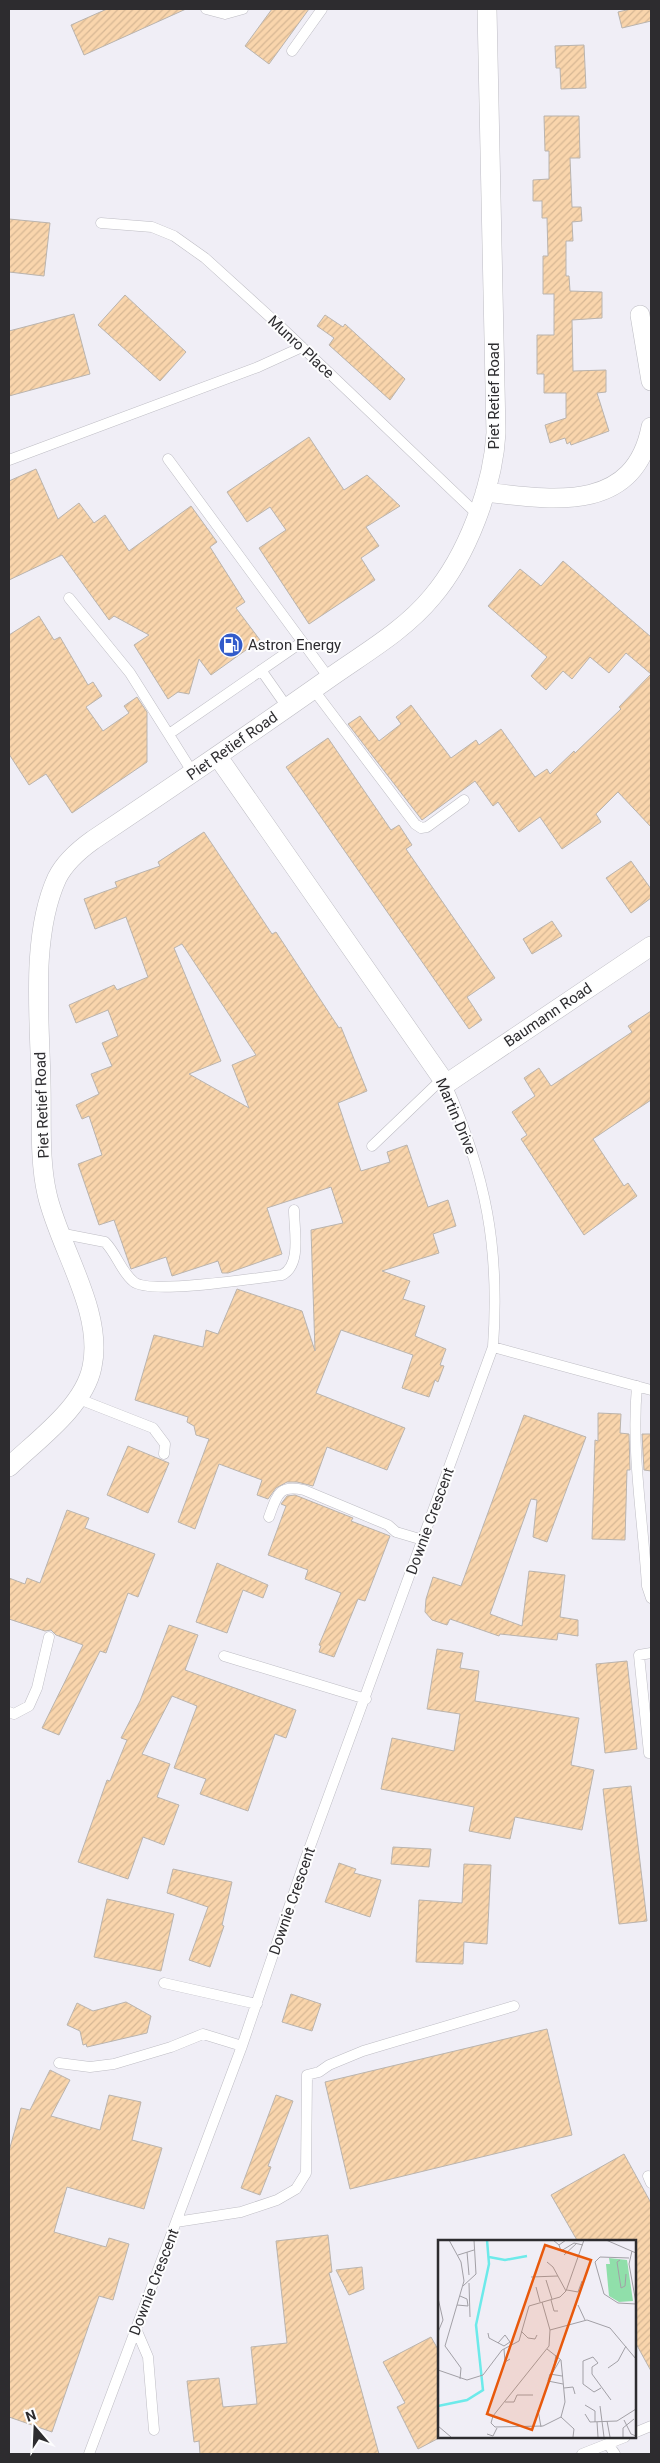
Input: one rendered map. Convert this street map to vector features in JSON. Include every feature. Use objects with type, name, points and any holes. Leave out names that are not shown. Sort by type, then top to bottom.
[{"type":"street","name":"Piet Retief Road","points":[[9,1467],[79,1399],[92,1368],[94,1336],[85,1302],[58,1233],[46,1192],[39,1023],[40,959],[45,916],[58,877],[77,852],[218,757],[394,632],[422,609],[444,580],[478,515],[495,454],[496,433],[487,9]]},
{"type":"street","points":[[640,315],[651,381]]},
{"type":"street","points":[[485,492],[565,499],[603,491],[626,477],[642,458],[651,427]]},
{"type":"street","name":"Martin Drive","points":[[218,757],[444,1082]]},
{"type":"street","name":"Baumann Road","points":[[444,1082],[651,946]]},
{"type":"lane","points":[[206,9],[225,14],[242,9]]},
{"type":"lane","points":[[292,51],[322,9]]},
{"type":"lane","name":"Munro Place","points":[[101,223],[152,227],[174,236],[205,258],[302,347],[478,515]]},
{"type":"lane","points":[[9,460],[258,367],[302,347]]},
{"type":"lane","points":[[168,459],[329,678]]},
{"type":"lane","points":[[69,598],[130,673],[193,773]]},
{"type":"lane","points":[[169,734],[302,642]]},
{"type":"lane","points":[[261,670],[287,707]]},
{"type":"lane","points":[[313,689],[415,824],[421,828],[427,827],[464,800]]},
{"type":"lane","points":[[372,1146],[444,1082]]},
{"type":"lane","name":"Martin Drive","points":[[444,1082],[473,1154],[483,1185],[488,1214],[496,1300],[493,1347]]},
{"type":"lane","points":[[58,1233],[105,1242],[128,1276],[142,1287],[196,1285],[282,1275],[290,1270],[294,1262],[294,1210]]},
{"type":"lane","points":[[493,1347],[651,1390]]},
{"type":"lane","name":"Downie Crescent","points":[[89,2454],[242,2046],[304,1863],[366,1699],[493,1347]]},
{"type":"lane","points":[[637,1386],[635,1411],[639,1502],[647,1586],[651,1598]]},
{"type":"lane","points":[[79,1399],[153,1428],[164,1444],[164,1454]]},
{"type":"lane","points":[[269,1517],[283,1490],[290,1486],[304,1490],[388,1526],[396,1532],[424,1540]]},
{"type":"lane","points":[[9,1712],[14,1714],[29,1706],[37,1688],[49,1637]]},
{"type":"lane","points":[[651,1653],[639,1655],[649,1753],[651,1753]]},
{"type":"lane","points":[[224,1656],[366,1699]]},
{"type":"lane","points":[[164,1983],[257,2004]]},
{"type":"lane","points":[[176,2222],[241,2212],[277,2200],[296,2189],[306,2173],[307,2075],[319,2072],[330,2065],[363,2051],[514,2006]]},
{"type":"lane","points":[[58,2063],[90,2067],[114,2064],[203,2034],[242,2046]]},
{"type":"lane","points":[[136,2329],[148,2357],[154,2430]]},
{"type":"lane","points":[[635,2433],[651,2426]]},
{"type":"lane","points":[[582,2454],[623,2438]]},
{"type":"lane","points":[[608,2444],[615,2454]]},
{"type":"building","points":[[107,9],[186,9],[84,55],[71,25]]},
{"type":"building","points":[[272,9],[309,9],[269,64],[245,46]]},
{"type":"building","points":[[631,9],[651,9],[651,21],[622,28],[618,12]]},
{"type":"building","points":[[584,45],[586,88],[561,89],[560,68],[556,68],[555,46]]},
{"type":"building","points":[[544,116],[579,116],[580,158],[570,158],[572,207],[581,207],[582,221],[572,222],[573,241],[566,241],[566,276],[569,276],[570,291],[602,292],[602,318],[572,320],[573,371],[606,370],[606,392],[597,393],[609,431],[571,445],[570,442],[567,444],[565,438],[550,443],[545,425],[566,418],[566,393],[544,393],[544,374],[537,374],[537,335],[554,335],[554,294],[543,294],[543,256],[548,256],[547,218],[542,218],[542,201],[533,201],[533,180],[549,179],[549,151],[545,151]]},
{"type":"building","points":[[9,219],[50,223],[44,276],[9,272]]},
{"type":"building","points":[[125,295],[186,352],[160,381],[98,325]]},
{"type":"building","points":[[74,314],[90,374],[9,396],[9,331]]},
{"type":"building","points":[[325,315],[343,327],[345,324],[405,379],[390,400],[329,345],[334,338],[317,326]]},
{"type":"building","points":[[309,437],[344,490],[367,475],[400,506],[366,527],[379,546],[361,558],[375,580],[309,624],[259,548],[286,530],[270,507],[247,522],[227,492]]},
{"type":"building","points":[[36,469],[58,519],[79,503],[94,523],[105,515],[129,551],[191,506],[217,542],[210,547],[245,602],[236,608],[260,640],[211,675],[199,659],[189,694],[178,692],[168,699],[134,645],[149,635],[114,616],[109,620],[62,555],[9,580],[9,481]]},
{"type":"building","points":[[563,561],[651,637],[651,674],[626,653],[609,673],[590,657],[572,679],[563,671],[546,690],[531,676],[547,657],[488,606],[520,569],[541,586]]},
{"type":"building","points":[[39,616],[54,640],[60,637],[88,685],[93,682],[102,696],[86,707],[103,731],[129,713],[124,706],[137,697],[147,712],[147,762],[72,813],[46,774],[29,785],[9,754],[9,635]]},
{"type":"building","points":[[651,674],[651,827],[618,792],[596,814],[601,822],[562,849],[540,817],[519,832],[498,802],[493,806],[475,781],[422,820],[348,724],[360,716],[379,741],[401,724],[396,717],[411,705],[451,758],[476,740],[479,745],[501,729],[535,777],[547,769],[550,774],[574,751],[575,753],[621,709],[619,707]]},
{"type":"building","points":[[328,738],[391,830],[399,825],[412,845],[406,849],[495,978],[467,997],[482,1020],[469,1029],[286,767]]},
{"type":"building","points":[[204,832],[272,934],[276,932],[339,1028],[341,1027],[367,1091],[338,1103],[361,1171],[390,1162],[387,1152],[407,1145],[428,1207],[448,1200],[456,1226],[433,1234],[439,1253],[382,1271],[410,1281],[403,1299],[425,1306],[415,1336],[446,1349],[440,1365],[444,1366],[438,1382],[435,1380],[429,1397],[402,1388],[413,1355],[341,1330],[316,1393],[405,1428],[387,1470],[327,1447],[313,1486],[297,1482],[287,1482],[276,1488],[268,1499],[257,1495],[262,1480],[219,1464],[195,1529],[178,1522],[209,1439],[196,1435],[194,1426],[187,1422],[188,1417],[135,1400],[154,1335],[203,1347],[206,1330],[218,1334],[237,1289],[302,1311],[315,1351],[311,1230],[343,1223],[331,1187],[267,1208],[282,1254],[228,1273],[222,1273],[218,1261],[172,1276],[166,1257],[131,1269],[114,1220],[99,1225],[78,1164],[102,1155],[89,1116],[82,1119],[76,1105],[99,1094],[91,1074],[112,1066],[102,1043],[118,1036],[108,1010],[76,1023],[69,1005],[114,985],[117,990],[148,977],[126,917],[95,929],[84,899],[117,887],[115,882],[160,866],[158,862]],"holes":[[[182,944],[256,1055],[232,1065],[249,1108],[189,1074],[221,1061],[174,948]]]},
{"type":"building","points":[[631,861],[651,889],[651,898],[631,913],[606,878]]},
{"type":"building","points":[[552,921],[562,936],[532,954],[523,939]]},
{"type":"building","points":[[651,1011],[651,1100],[593,1139],[624,1186],[628,1183],[637,1196],[584,1235],[521,1139],[527,1135],[512,1112],[535,1096],[524,1078],[539,1068],[551,1086],[632,1032],[628,1026]]},
{"type":"building","points":[[598,1413],[621,1414],[620,1433],[629,1434],[630,1470],[627,1470],[625,1540],[592,1539],[595,1440],[598,1441]]},
{"type":"building","points":[[524,1415],[586,1437],[547,1542],[533,1537],[537,1500],[531,1499],[490,1614],[522,1626],[529,1571],[565,1575],[560,1617],[578,1620],[578,1636],[558,1633],[557,1640],[500,1634],[499,1636],[450,1619],[447,1625],[432,1620],[425,1612],[426,1599],[433,1577],[461,1586]]},
{"type":"building","points":[[642,1434],[651,1434],[651,1471],[644,1470]]},
{"type":"building","points":[[128,1446],[169,1463],[148,1513],[107,1495]]},
{"type":"building","points":[[295,1495],[353,1518],[351,1521],[390,1536],[365,1601],[358,1599],[334,1657],[319,1652],[321,1646],[319,1645],[341,1593],[305,1579],[308,1570],[268,1555],[286,1506],[281,1504],[287,1496]]},
{"type":"building","points":[[67,1510],[89,1518],[85,1528],[155,1554],[138,1597],[128,1593],[106,1653],[100,1651],[59,1735],[42,1728],[83,1645],[56,1635],[51,1630],[45,1631],[9,1619],[9,1578],[25,1584],[27,1578],[40,1583]]},
{"type":"building","points":[[217,1563],[268,1585],[263,1598],[243,1590],[227,1633],[196,1622]]},
{"type":"building","points":[[169,1625],[198,1635],[185,1670],[296,1710],[286,1738],[275,1734],[248,1811],[200,1794],[206,1779],[174,1768],[197,1706],[172,1696],[142,1754],[170,1764],[157,1797],[179,1805],[164,1845],[143,1837],[128,1879],[78,1862],[107,1780],[110,1781],[127,1740],[121,1738],[140,1701]]},
{"type":"building","points":[[437,1649],[463,1653],[460,1668],[479,1671],[475,1701],[579,1718],[571,1765],[594,1770],[582,1830],[515,1817],[510,1839],[469,1831],[474,1807],[381,1789],[392,1738],[454,1751],[460,1714],[427,1709]]},
{"type":"building","points":[[627,1661],[637,1749],[605,1753],[596,1664]]},
{"type":"building","points":[[631,1786],[647,1921],[619,1924],[603,1789]]},
{"type":"building","points":[[393,1847],[431,1849],[429,1867],[391,1864]]},
{"type":"building","points":[[339,1863],[356,1869],[354,1873],[381,1880],[370,1917],[325,1902]]},
{"type":"building","points":[[464,1864],[491,1865],[487,1944],[464,1942],[463,1964],[416,1962],[419,1900],[462,1903]]},
{"type":"building","points":[[173,1869],[232,1882],[222,1925],[224,1926],[210,1967],[189,1960],[208,1907],[167,1893]]},
{"type":"building","points":[[107,1899],[174,1914],[161,1971],[94,1957]]},
{"type":"building","points":[[291,1994],[321,2004],[312,2031],[282,2022]]},
{"type":"building","points":[[126,2002],[151,2016],[147,2033],[87,2047],[86,2044],[83,2045],[80,2031],[67,2025],[77,2003],[93,2011]]},
{"type":"building","points":[[547,2029],[572,2135],[350,2189],[325,2082]]},
{"type":"building","points":[[50,2070],[70,2080],[51,2116],[100,2130],[109,2095],[141,2102],[132,2140],[162,2148],[144,2209],[67,2187],[54,2232],[106,2247],[109,2238],[129,2244],[113,2300],[99,2296],[52,2432],[9,2417],[9,2151],[21,2108],[30,2110]]},
{"type":"building","points":[[276,2095],[293,2101],[268,2166],[271,2167],[260,2195],[241,2188]]},
{"type":"building","points":[[624,2154],[651,2203],[651,2371],[635,2342],[635,2240],[577,2240],[551,2195]]},
{"type":"building","points":[[328,2235],[332,2272],[329,2273],[379,2454],[200,2454],[199,2441],[194,2442],[187,2381],[219,2378],[223,2407],[257,2404],[251,2347],[287,2343],[276,2241]]},
{"type":"building","points":[[362,2267],[364,2289],[349,2295],[336,2270]]},
{"type":"building","points":[[431,2337],[438,2349],[439,2438],[418,2449],[397,2407],[405,2403],[383,2362]]},
{"type":"place","name":"Astron Energy","points":[[231,645]]}]
